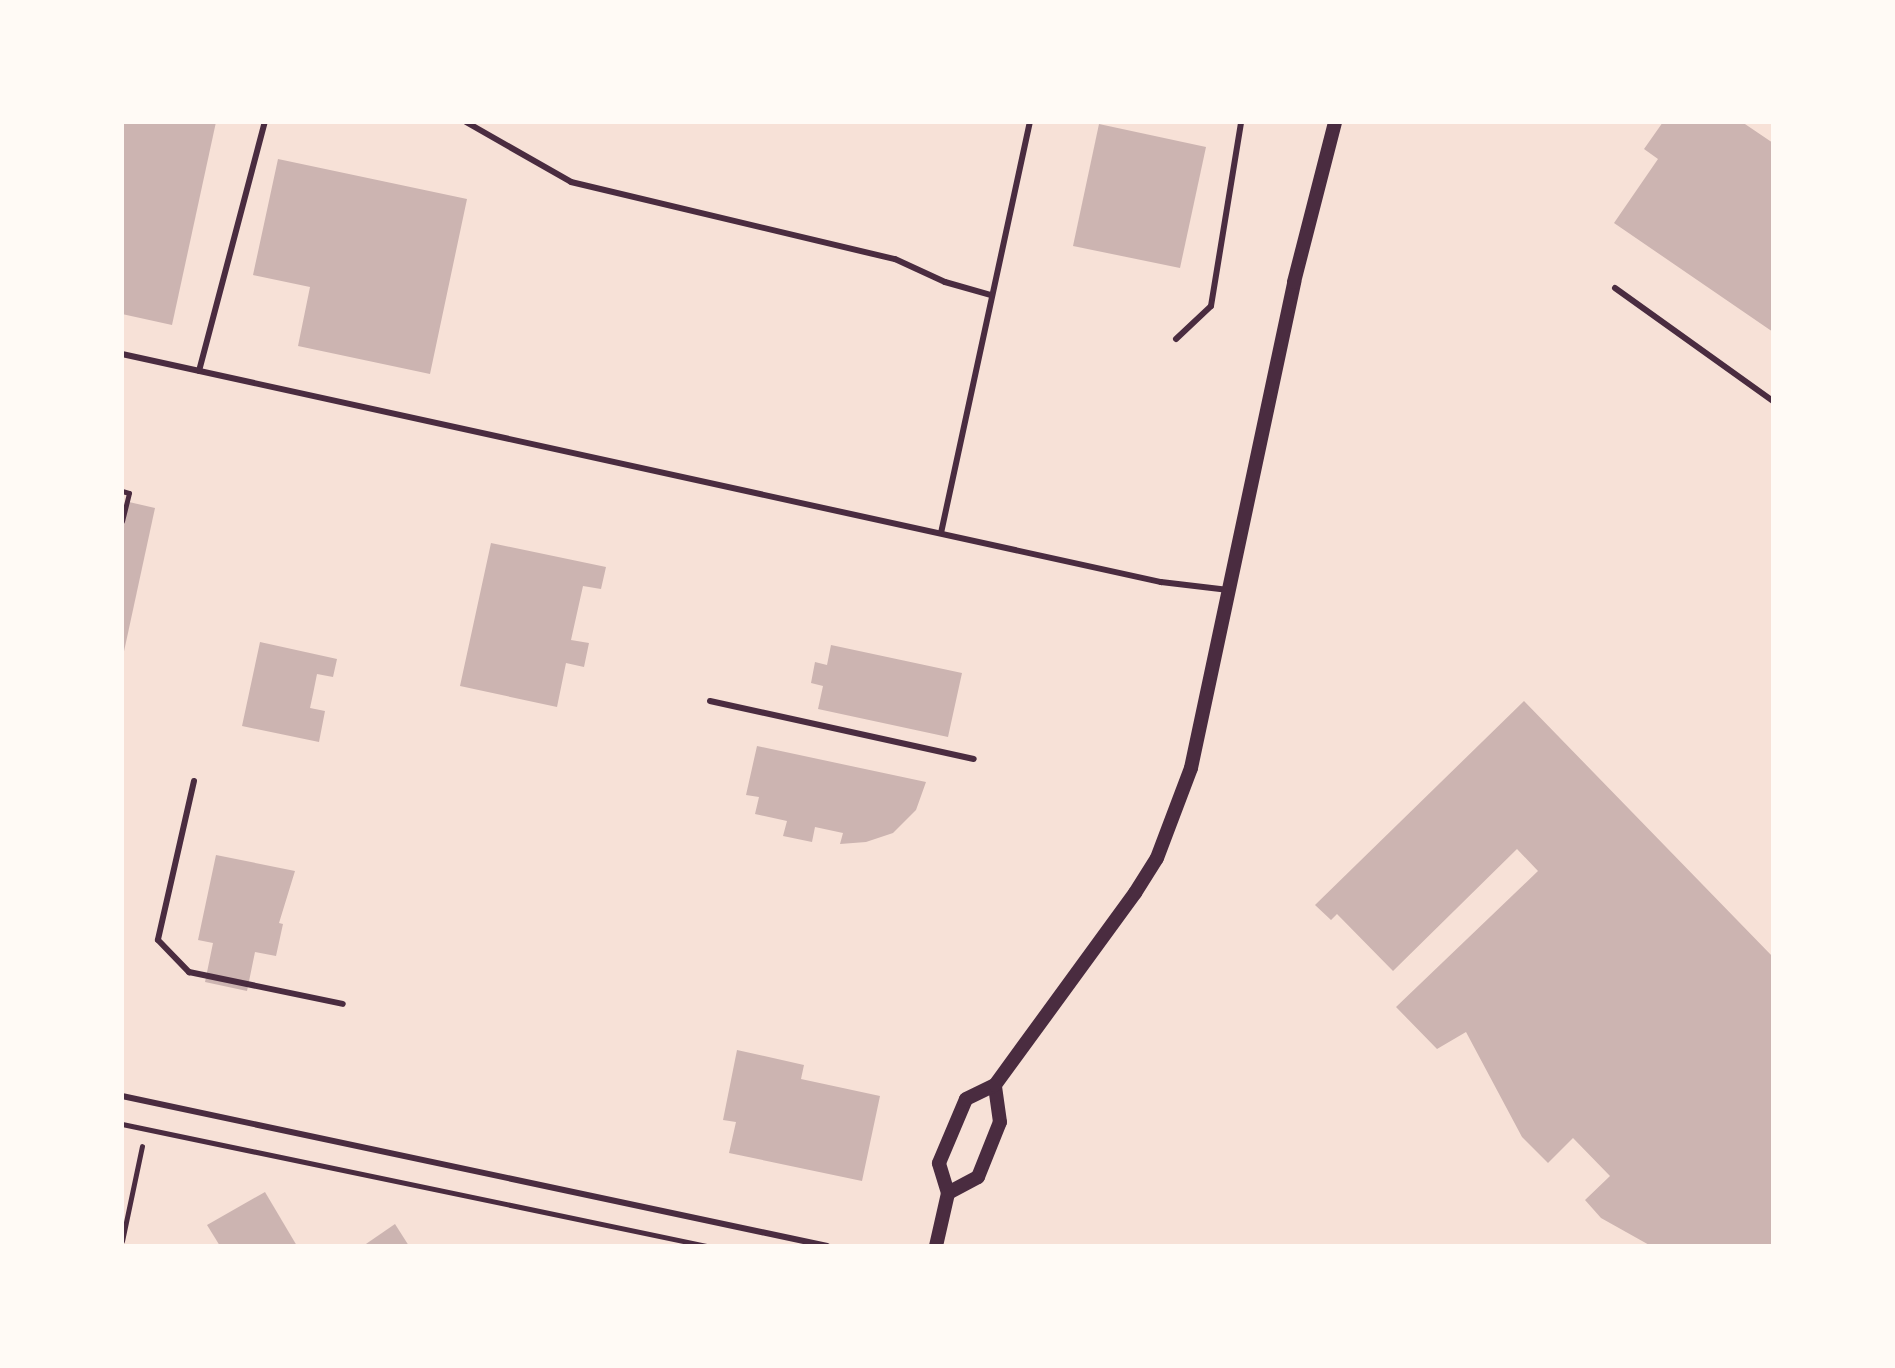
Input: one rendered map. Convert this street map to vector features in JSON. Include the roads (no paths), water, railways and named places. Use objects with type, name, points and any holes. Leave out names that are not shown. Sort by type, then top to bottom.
[{"type":"street","points":[[936,1246],[948,1193],[939,1163],[966,1099],[995,1085],[1157,858],[1191,768],[1294,282],[1335,122]]},
{"type":"street","points":[[948,1193],[978,1177],[1000,1122],[995,1085]]},
{"type":"lane","points":[[199,371],[265,122]]},
{"type":"lane","points":[[466,122],[571,182],[895,259],[945,282],[991,295]]},
{"type":"lane","points":[[941,533],[1030,122]]},
{"type":"lane","points":[[1176,339],[1211,306],[1241,122]]},
{"type":"lane","points":[[1615,288],[1773,401]]},
{"type":"lane","points":[[122,354],[1161,582],[1229,590]]},
{"type":"lane","points":[[710,701],[974,759]]},
{"type":"lane","points":[[194,781],[158,940],[189,972],[343,1004]]},
{"type":"lane","points":[[122,1096],[827,1246]]}]
